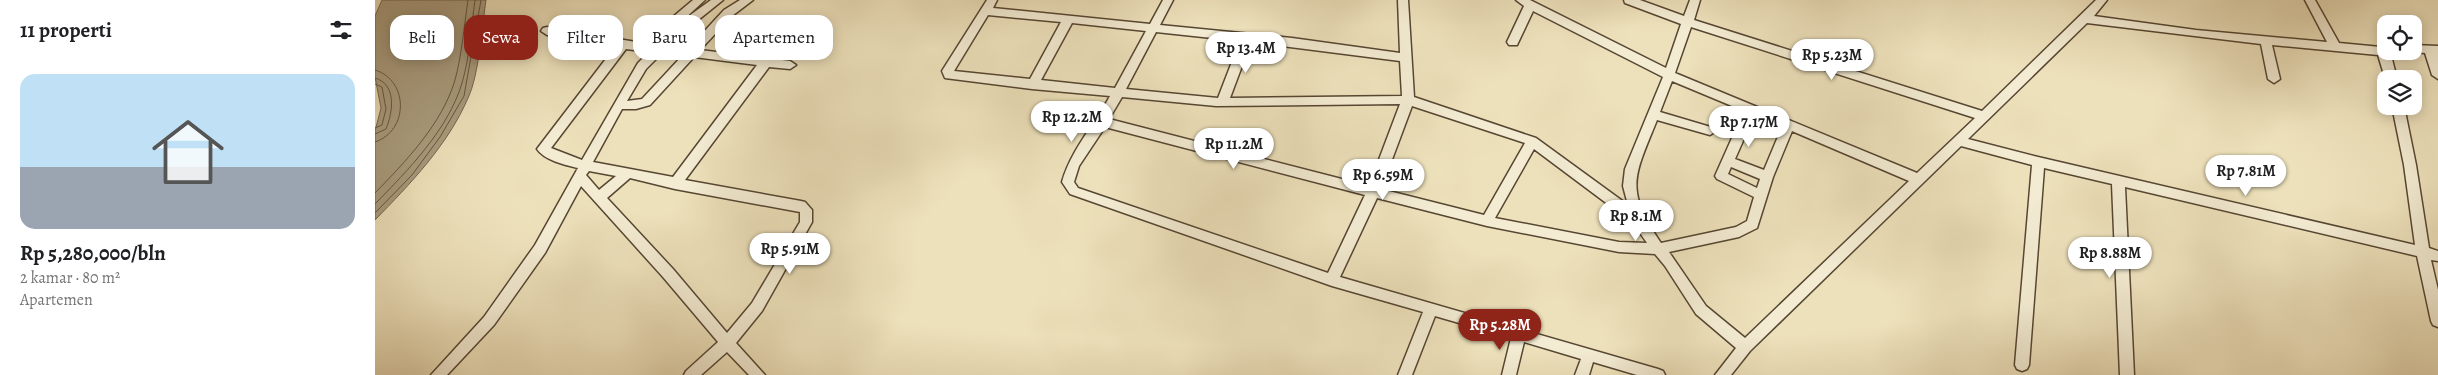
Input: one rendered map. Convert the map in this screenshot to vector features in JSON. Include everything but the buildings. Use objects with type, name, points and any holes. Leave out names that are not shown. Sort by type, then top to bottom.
[{"type":"street","points":[[682,15],[699,0]]},
{"type":"street","points":[[698,15],[718,0]]},
{"type":"street","points":[[705,37],[728,13],[748,0]]},
{"type":"street","points":[[992,0],[948,71],[949,75],[1032,85],[1221,102],[1408,100],[1532,142],[1638,219]]},
{"type":"street","points":[[1168,0],[1102,122],[1070,172],[1068,182],[1075,191],[1332,280],[1658,375]]},
{"type":"street","points":[[1332,280],[1373,192],[1408,100],[1404,58],[1403,0]]},
{"type":"street","points":[[1629,0],[1688,22],[1983,116]]},
{"type":"street","points":[[1695,0],[1669,75],[1629,179],[1629,186],[1638,219],[1658,249],[1670,262],[1701,310],[1745,347]]},
{"type":"street","points":[[1722,375],[1745,347],[1920,180],[1983,116],[2085,19],[2102,0]]},
{"type":"street","points":[[2310,0],[2335,47]]},
{"type":"street","points":[[1513,42],[1526,3],[1669,75],[1920,180]]},
{"type":"street","points":[[986,11],[1247,38],[1404,58]]},
{"type":"street","points":[[2085,19],[2267,42],[2377,50]]},
{"type":"street","points":[[1032,85],[1068,20]]},
{"type":"street","points":[[1221,102],[1247,38]]},
{"type":"street","points":[[2267,42],[2274,79]]},
{"type":"street","points":[[623,45],[633,46]]},
{"type":"street","points":[[2434,50],[2438,75]]},
{"type":"street","points":[[705,55],[790,65]]},
{"type":"street","points":[[611,60],[543,149],[583,172],[628,173],[749,199],[801,206],[807,212],[805,222],[764,296],[727,343],[691,375]]},
{"type":"street","points":[[438,375],[506,300],[541,249],[618,105],[648,60]]},
{"type":"street","points":[[618,105],[636,105],[645,102],[683,60]]},
{"type":"street","points":[[675,184],[766,62]]},
{"type":"street","points":[[1751,110],[1721,173],[1722,177],[1761,195]]},
{"type":"street","points":[[1653,114],[1677,123],[1710,130]]},
{"type":"street","points":[[2400,115],[2410,165],[2423,252],[2438,321]]},
{"type":"street","points":[[1102,122],[1487,221],[1619,247],[1658,249],[1739,232],[1752,224],[1767,177],[1789,125]]},
{"type":"street","points":[[1959,141],[2038,162],[2438,256]]},
{"type":"street","points":[[1487,221],[1532,142]]},
{"type":"street","points":[[1728,161],[1767,177]]},
{"type":"street","points":[[2022,365],[2038,162]]},
{"type":"street","points":[[583,172],[598,198],[668,273],[727,343],[758,375]]},
{"type":"street","points":[[598,198],[628,173]]},
{"type":"street","points":[[2119,181],[2127,375]]},
{"type":"street","points":[[1405,375],[1431,310]]},
{"type":"street","points":[[1509,375],[1519,334]]},
{"type":"street","points":[[1583,375],[1589,355]]},
{"type":"water","points":[[382,0],[486,0],[484,15],[464,15],[464,60],[478,60],[472,88],[460,115],[427,163],[375,220],[375,131],[381,108],[375,77],[375,16]]}]
